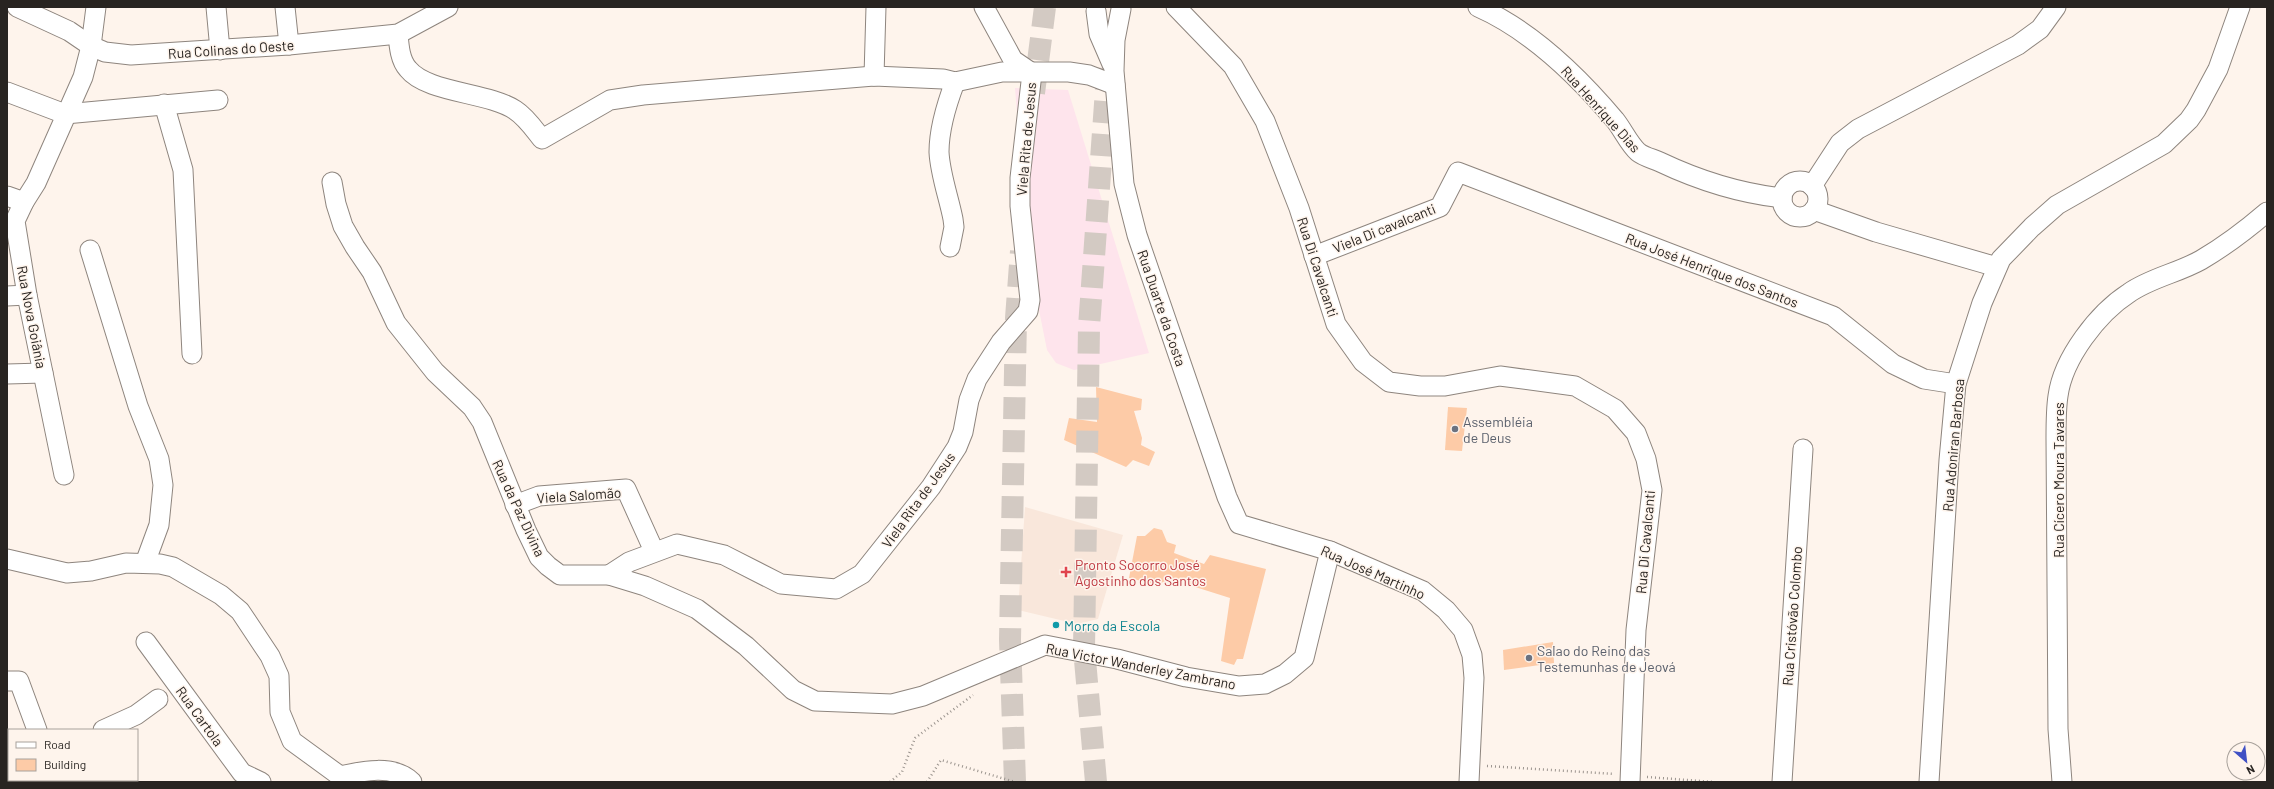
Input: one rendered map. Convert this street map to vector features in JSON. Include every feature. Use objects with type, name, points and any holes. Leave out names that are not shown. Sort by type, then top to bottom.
[{"type":"street","name":"Rua Colinas do Oeste","points":[[17,7],[69,31],[91,46],[105,52],[131,55],[289,45],[398,34],[448,7]]},
{"type":"street","name":"Rua Nova Goiânia","points":[[64,475],[11,221],[15,199],[36,183],[65,114],[83,77],[91,46],[96,7]]},
{"type":"street","points":[[216,7],[220,50]]},
{"type":"street","points":[[285,7],[289,45]]},
{"type":"street","points":[[874,76],[876,7]]},
{"type":"street","points":[[984,7],[1013,60],[1032,73]]},
{"type":"street","name":"Rua Di Cavalcanti","points":[[1176,7],[1233,66],[1265,121],[1296,201],[1336,324],[1363,362],[1389,382],[1446,386],[1500,376],[1575,386],[1615,409],[1636,433],[1646,459],[1652,490],[1636,630],[1630,779]]},
{"type":"street","name":"Rua Henrique Dias","points":[[1478,7],[1500,17],[1526,34],[1546,50],[1614,120],[1638,152],[1702,180],[1749,194],[1782,198]]},
{"type":"street","points":[[1812,186],[1840,143],[1858,129],[2018,45],[2040,28],[2056,7]]},
{"type":"street","name":"Rua Adoniran Barbosa","points":[[1930,782],[1949,460],[1956,384],[1982,303],[2001,259],[2032,227],[2057,205],[2164,144],[2189,120],[2218,69],[2240,7]]},
{"type":"street","points":[[1092,9],[1108,12],[1123,8]]},
{"type":"street","name":"Rua Duarte da Costa","points":[[1123,8],[1115,40],[1115,78],[1124,184],[1137,235],[1217,472],[1239,524]]},
{"type":"street","name":"Rua Duarte da Costa","points":[[1092,9],[1099,34],[1115,78]]},
{"type":"street","points":[[398,34],[401,54],[408,69],[423,80],[502,103],[515,110],[542,139],[610,100],[643,95],[874,76],[943,79],[955,82],[1002,72],[1069,72],[1115,78]]},
{"type":"street","name":"Viela Rita de Jesus","points":[[608,575],[629,562],[654,551],[677,544],[724,555],[781,584],[836,589],[862,574],[931,487],[957,447],[963,432],[969,400],[985,364],[1028,311],[1030,300],[1020,206],[1020,178],[1032,73]]},
{"type":"street","points":[[950,247],[953,219],[940,161],[940,144],[947,103],[955,82]]},
{"type":"street","points":[[7,92],[65,114],[218,100]]},
{"type":"street","points":[[164,104],[183,170],[192,354]]},
{"type":"street","name":"Viela Di cavalcanti","points":[[1314,256],[1440,207],[1458,172]]},
{"type":"street","name":"Rua José Henrique dos Santos","points":[[1458,172],[1833,316],[1893,364],[1924,379],[1956,384]]},
{"type":"street","name":"Rua da Paz Divina","points":[[332,182],[336,204],[343,226],[372,272],[396,323],[435,372],[472,408],[482,422],[515,505],[540,556],[548,566],[560,575],[608,575],[645,586],[697,609],[746,646],[793,690],[815,701],[892,704],[923,696],[1007,660]]},
{"type":"street","points":[[1795,182],[1805,182],[1812,186],[1817,194],[1817,203],[1814,210],[1805,217],[1796,217],[1787,212],[1782,204],[1782,198],[1787,186],[1795,182]]},
{"type":"street","points":[[1814,210],[1876,232],[1997,267]]},
{"type":"street","name":"Rua Cícero Moura Tavares","points":[[2062,782],[2058,729],[2056,438],[2058,395],[2068,363],[2084,338],[2104,312],[2129,292],[2199,261],[2238,237],[2267,212]]},
{"type":"street","points":[[90,250],[138,406],[159,458],[163,485],[159,525],[145,563]]},
{"type":"street","points":[[7,296],[27,295]]},
{"type":"street","points":[[7,374],[43,373]]},
{"type":"street","name":"Rua Cristóvão Colombo","points":[[1782,782],[1803,449]]},
{"type":"street","name":"Viela Salomão","points":[[515,505],[539,496],[626,489],[654,551]]},
{"type":"street","name":"Rua José Martinho","points":[[1239,524],[1330,551],[1423,591],[1446,610],[1463,630],[1472,655],[1474,678],[1470,773]]},
{"type":"street","name":"Rua Victor Wanderley Zambrano","points":[[1007,660],[1045,645],[1117,659],[1186,677],[1239,686],[1265,684],[1285,674],[1304,658],[1330,551]]},
{"type":"street","points":[[7,559],[67,573],[91,571],[126,563],[145,563],[172,567],[221,595],[240,611],[256,631],[279,676],[280,712],[292,741],[340,776],[368,769],[405,775],[412,782]]},
{"type":"street","name":"Rua Cartola","points":[[146,642],[242,773],[261,782]]},
{"type":"street","points":[[13,681],[37,729]]},
{"type":"street","points":[[105,729],[136,715],[158,699]]},
{"type":"path","points":[[890,782],[902,772],[915,738],[975,694]]},
{"type":"path","points":[[927,782],[941,760],[1015,782]]},
{"type":"path","points":[[1470,773],[1714,782]]},
{"type":"shaded area","points":[[1015,88],[1068,90],[1149,353],[1074,370],[1056,363],[1047,350],[1028,255]]},
{"type":"shaded area","name":"Pronto Socorro José Agostinho dos Santos","points":[[1025,507],[1123,535],[1098,619],[1077,624],[1018,610]]},
{"type":"building","points":[[1096,387],[1142,399],[1141,410],[1134,411],[1142,438],[1141,445],[1155,452],[1149,466],[1133,460],[1126,467],[1064,440],[1069,418],[1097,422]]},
{"type":"building","name":"Assembléia de Deus","points":[[1448,407],[1467,408],[1462,451],[1445,450]]},
{"type":"building","points":[[1154,528],[1162,530],[1167,542],[1176,545],[1174,553],[1204,564],[1210,555],[1266,569],[1243,659],[1237,659],[1234,665],[1221,661],[1230,598],[1189,585],[1190,577],[1154,584],[1129,578],[1137,536],[1145,536]]},
{"type":"building","name":"Salao do Reino das Testemunhas de Jeová","points":[[1553,642],[1554,663],[1504,670],[1503,650]]},
{"type":"tunnel","points":[[1034,93],[1045,7]]},
{"type":"tunnel","points":[[1096,782],[1084,649],[1089,327],[1108,62]]},
{"type":"tunnel","points":[[1015,782],[1010,640],[1016,318],[1021,251]]},
{"type":"place","name":"Assembléia de Deus","points":[[1455,429]]},
{"type":"place","name":"Pronto Socorro José Agostinho dos Santos","points":[[1066,572]]},
{"type":"place","name":"Morro da Escola","points":[[1056,625]]},
{"type":"place","name":"Salao do Reino das Testemunhas de Jeová","points":[[1529,658]]}]
